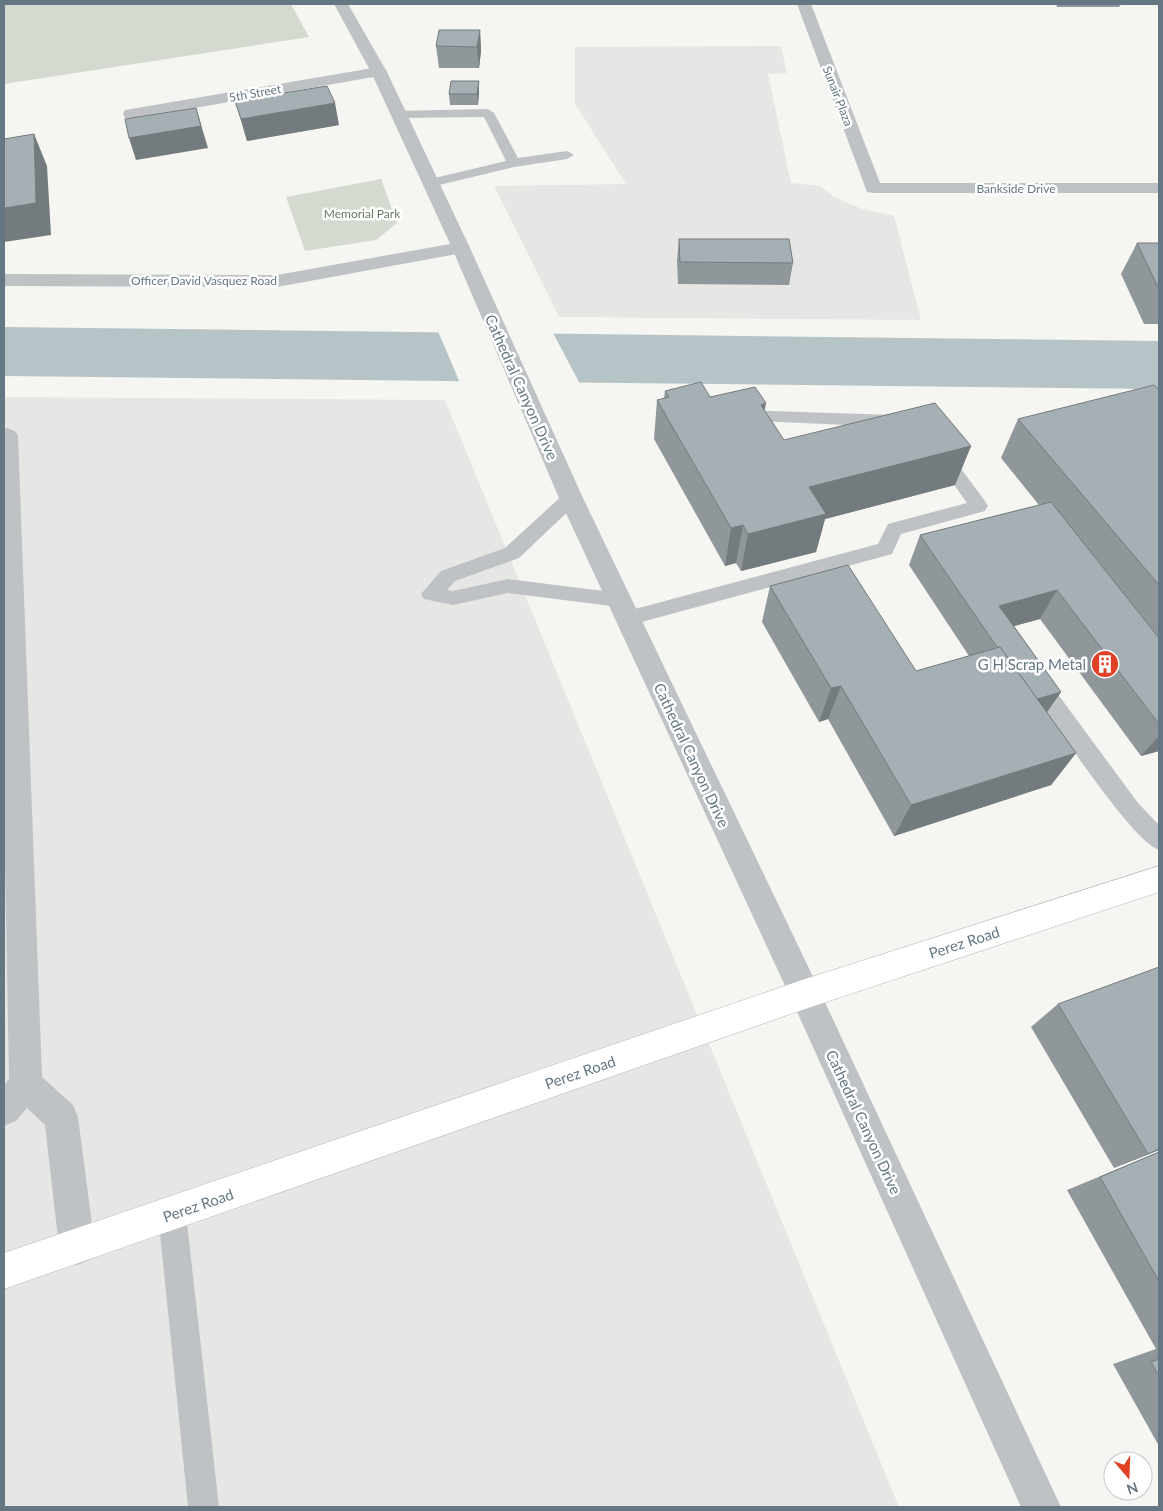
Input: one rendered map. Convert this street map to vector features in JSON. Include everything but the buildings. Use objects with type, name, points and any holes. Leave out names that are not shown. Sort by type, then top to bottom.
[{"type":"main road","name":"Perez Road","points":[[4,1272],[805,994],[1159,879]]},
{"type":"street","name":"Cathedral Canyon Drive","points":[[341,4],[378,72],[431,183],[571,498],[805,994],[1041,1507]]},
{"type":"street","name":"Sunair Plaza","points":[[804,4],[873,188]]},
{"type":"street","name":"5th Street","points":[[131,114],[378,72]]},
{"type":"street","name":"Bankside Drive","points":[[873,188],[1159,188]]},
{"type":"street","name":"Officer David Vasquez Road","points":[[4,280],[277,281],[461,248]]},
{"type":"street","points":[[7,436],[15,1097],[61,1117],[76,1247]]},
{"type":"lane","points":[[398,114],[488,113],[514,163]]},
{"type":"lane","points":[[431,183],[514,163],[567,155]]},
{"type":"lane","points":[[724,416],[908,422]]},
{"type":"lane","points":[[571,498],[512,553],[448,576],[431,594],[453,598],[508,586],[623,609],[885,549],[894,529],[980,506],[929,438]]},
{"type":"lane","points":[[1023,663],[1130,810],[1159,840]]},
{"type":"lane","points":[[172,1214],[204,1507]]},
{"type":"shaded area","points":[[781,46],[787,73],[768,74],[791,183],[820,186],[834,197],[862,209],[894,216],[921,320],[559,317],[494,186],[626,184],[575,104],[575,47]]},
{"type":"shaded area","points":[[4,327],[1159,341],[1159,389],[4,376]]},
{"type":"shaded area","points":[[4,397],[445,400],[899,1507],[4,1507]]},
{"type":"green space","points":[[4,4],[291,4],[309,37],[4,84]]},
{"type":"green space","name":"Memorial Park","points":[[381,179],[397,223],[376,240],[305,251],[286,197]]},
{"type":"pier","points":[[437,329],[552,331],[580,384],[460,383]]},
{"type":"place","name":"G H Scrap Metal","points":[[1105,664]]}]
